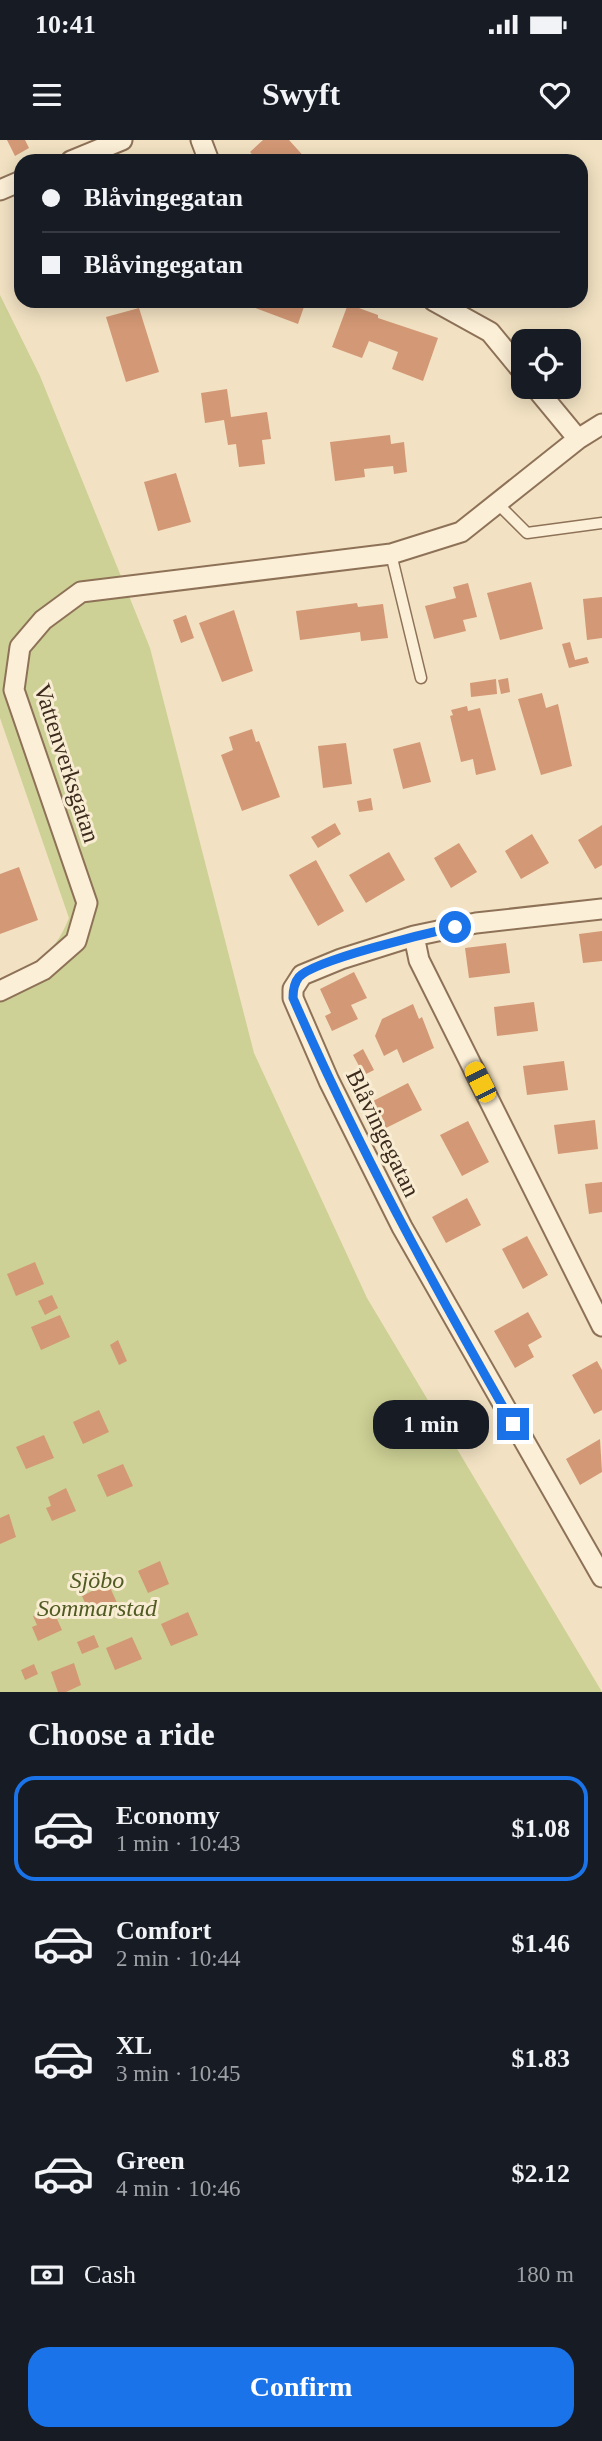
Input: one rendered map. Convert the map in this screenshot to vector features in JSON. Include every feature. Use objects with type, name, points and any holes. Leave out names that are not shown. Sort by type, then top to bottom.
[{"type":"street","points":[[88,154],[122,140]]},
{"type":"street","points":[[447,308],[490,332],[511,357]]},
{"type":"street","points":[[545,399],[578,439]]},
{"type":"street","name":"Vattenverksgatan","points":[[0,991],[43,970],[76,941],[87,903],[14,690],[20,647],[36,629],[81,592],[391,554],[461,532],[578,439],[602,424]]},
{"type":"street","name":"Blåvingegatan","points":[[602,909],[476,923],[414,936],[341,959],[302,975],[293,989],[293,998],[330,1081],[402,1227],[602,1577]]},
{"type":"street","points":[[414,936],[419,960],[602,1326]]},
{"type":"lane","points":[[497,503],[527,533],[602,523]]},
{"type":"lane","points":[[391,554],[421,678]]},
{"type":"green space","name":"Sjöbo Sommarstad","points":[[0,295],[40,376],[150,648],[254,1053],[367,1298],[602,1692],[0,1692],[0,979],[34,963],[49,951],[63,932],[69,918],[0,718]]},
{"type":"building","points":[[7,140],[25,140],[29,148],[14,154]]},
{"type":"building","points":[[263,140],[289,140],[302,154],[252,154],[250,152]]},
{"type":"building","points":[[139,308],[159,372],[126,382],[106,317]]},
{"type":"building","points":[[255,308],[304,308],[298,324]]},
{"type":"building","points":[[347,308],[359,308],[378,315],[378,318],[438,338],[423,381],[392,369],[398,352],[369,341],[362,358],[332,347]]},
{"type":"building","points":[[227,389],[231,417],[267,412],[271,439],[262,440],[265,464],[239,467],[236,444],[228,445],[224,420],[205,423],[201,393]]},
{"type":"building","points":[[390,435],[391,444],[404,442],[407,472],[394,474],[393,466],[364,469],[365,477],[335,481],[330,442]]},
{"type":"building","points":[[176,473],[191,522],[158,531],[144,482]]},
{"type":"building","points":[[531,582],[543,629],[500,640],[487,593]]},
{"type":"building","points":[[468,583],[477,617],[463,620],[466,631],[434,639],[425,606],[456,598],[453,587]]},
{"type":"building","points":[[602,597],[602,638],[587,640],[583,599]]},
{"type":"building","points":[[357,603],[358,607],[383,604],[388,638],[361,641],[360,632],[300,640],[296,611]]},
{"type":"building","points":[[234,610],[253,671],[222,682],[199,623]]},
{"type":"building","points":[[186,615],[194,638],[181,643],[173,620]]},
{"type":"building","points":[[570,642],[575,660],[587,657],[589,663],[569,668],[562,644]]},
{"type":"building","points":[[508,678],[510,692],[501,694],[498,680]]},
{"type":"building","points":[[496,679],[497,694],[471,697],[470,683]]},
{"type":"building","points":[[542,693],[546,708],[558,704],[572,766],[541,775],[518,699]]},
{"type":"building","points":[[467,706],[468,711],[480,708],[496,770],[476,775],[473,759],[461,762],[450,716],[453,715],[451,710]]},
{"type":"building","points":[[252,729],[280,797],[242,811],[221,755],[233,750],[229,737]]},
{"type":"building","points":[[420,742],[431,782],[403,789],[393,749]]},
{"type":"building","points":[[346,743],[352,784],[323,788],[318,746]]},
{"type":"building","points":[[371,798],[373,810],[359,812],[357,801]]},
{"type":"building","points":[[335,823],[341,834],[318,848],[311,837]]},
{"type":"building","points":[[602,825],[602,865],[595,869],[578,840]]},
{"type":"building","points":[[532,834],[549,863],[521,879],[505,851]]},
{"type":"building","points":[[459,843],[477,872],[451,888],[434,858]]},
{"type":"building","points":[[389,852],[405,880],[366,903],[349,875]]},
{"type":"building","points":[[316,860],[344,911],[318,926],[289,875]]},
{"type":"building","points":[[19,867],[38,920],[0,934],[0,874]]},
{"type":"building","points":[[602,931],[602,961],[583,963],[579,934]]},
{"type":"building","points":[[506,943],[510,973],[469,978],[465,948]]},
{"type":"building","points":[[354,972],[367,998],[351,1005],[358,1019],[332,1031],[325,1016],[331,1013],[320,989]]},
{"type":"building","points":[[534,1002],[538,1031],[497,1036],[494,1007]]},
{"type":"building","points":[[413,1004],[419,1019],[422,1017],[434,1048],[403,1063],[397,1049],[384,1056],[375,1036],[382,1019]]},
{"type":"building","points":[[363,1049],[374,1070],[364,1075],[353,1055]]},
{"type":"building","points":[[564,1061],[568,1090],[527,1095],[523,1066]]},
{"type":"building","points":[[408,1083],[422,1110],[386,1128],[373,1101]]},
{"type":"building","points":[[595,1120],[598,1149],[558,1154],[554,1125]]},
{"type":"building","points":[[468,1121],[489,1162],[462,1176],[440,1135]]},
{"type":"building","points":[[602,1182],[602,1212],[589,1214],[585,1184]]},
{"type":"building","points":[[467,1198],[481,1225],[446,1243],[432,1217]]},
{"type":"building","points":[[527,1236],[548,1275],[523,1289],[502,1249]]},
{"type":"building","points":[[35,1262],[44,1284],[16,1296],[7,1274]]},
{"type":"building","points":[[52,1295],[58,1308],[45,1315],[38,1301]]},
{"type":"building","points":[[528,1312],[542,1337],[528,1345],[534,1357],[515,1368],[494,1331]]},
{"type":"building","points":[[60,1315],[70,1337],[41,1350],[31,1327]]},
{"type":"building","points":[[118,1340],[127,1361],[119,1365],[110,1345]]},
{"type":"building","points":[[597,1361],[602,1370],[602,1410],[594,1414],[572,1375]]},
{"type":"building","points":[[99,1410],[109,1432],[83,1444],[73,1422]]},
{"type":"building","points":[[44,1435],[54,1458],[26,1469],[16,1447]]},
{"type":"building","points":[[600,1439],[602,1472],[580,1485],[566,1459]]},
{"type":"building","points":[[123,1464],[133,1486],[107,1497],[97,1475]]},
{"type":"building","points":[[66,1488],[76,1511],[52,1521],[46,1508],[51,1506],[48,1497]]},
{"type":"building","points":[[9,1514],[16,1537],[0,1544],[0,1518]]},
{"type":"building","points":[[160,1561],[169,1584],[148,1593],[138,1571]]},
{"type":"building","points":[[108,1583],[118,1605],[91,1617],[82,1596]]},
{"type":"building","points":[[52,1608],[62,1630],[38,1641],[32,1627],[37,1625],[33,1616]]},
{"type":"building","points":[[188,1612],[198,1635],[171,1646],[161,1624]]},
{"type":"building","points":[[94,1635],[99,1647],[82,1654],[77,1642]]},
{"type":"building","points":[[132,1637],[142,1659],[115,1670],[106,1648]]},
{"type":"building","points":[[74,1663],[81,1685],[66,1692],[58,1692],[51,1672]]},
{"type":"building","points":[[34,1664],[38,1674],[25,1680],[21,1670]]},
{"type":"route","points":[[455,927],[414,936],[317,968],[300,977],[293,989],[293,998],[330,1081],[402,1227],[513,1424]]}]
